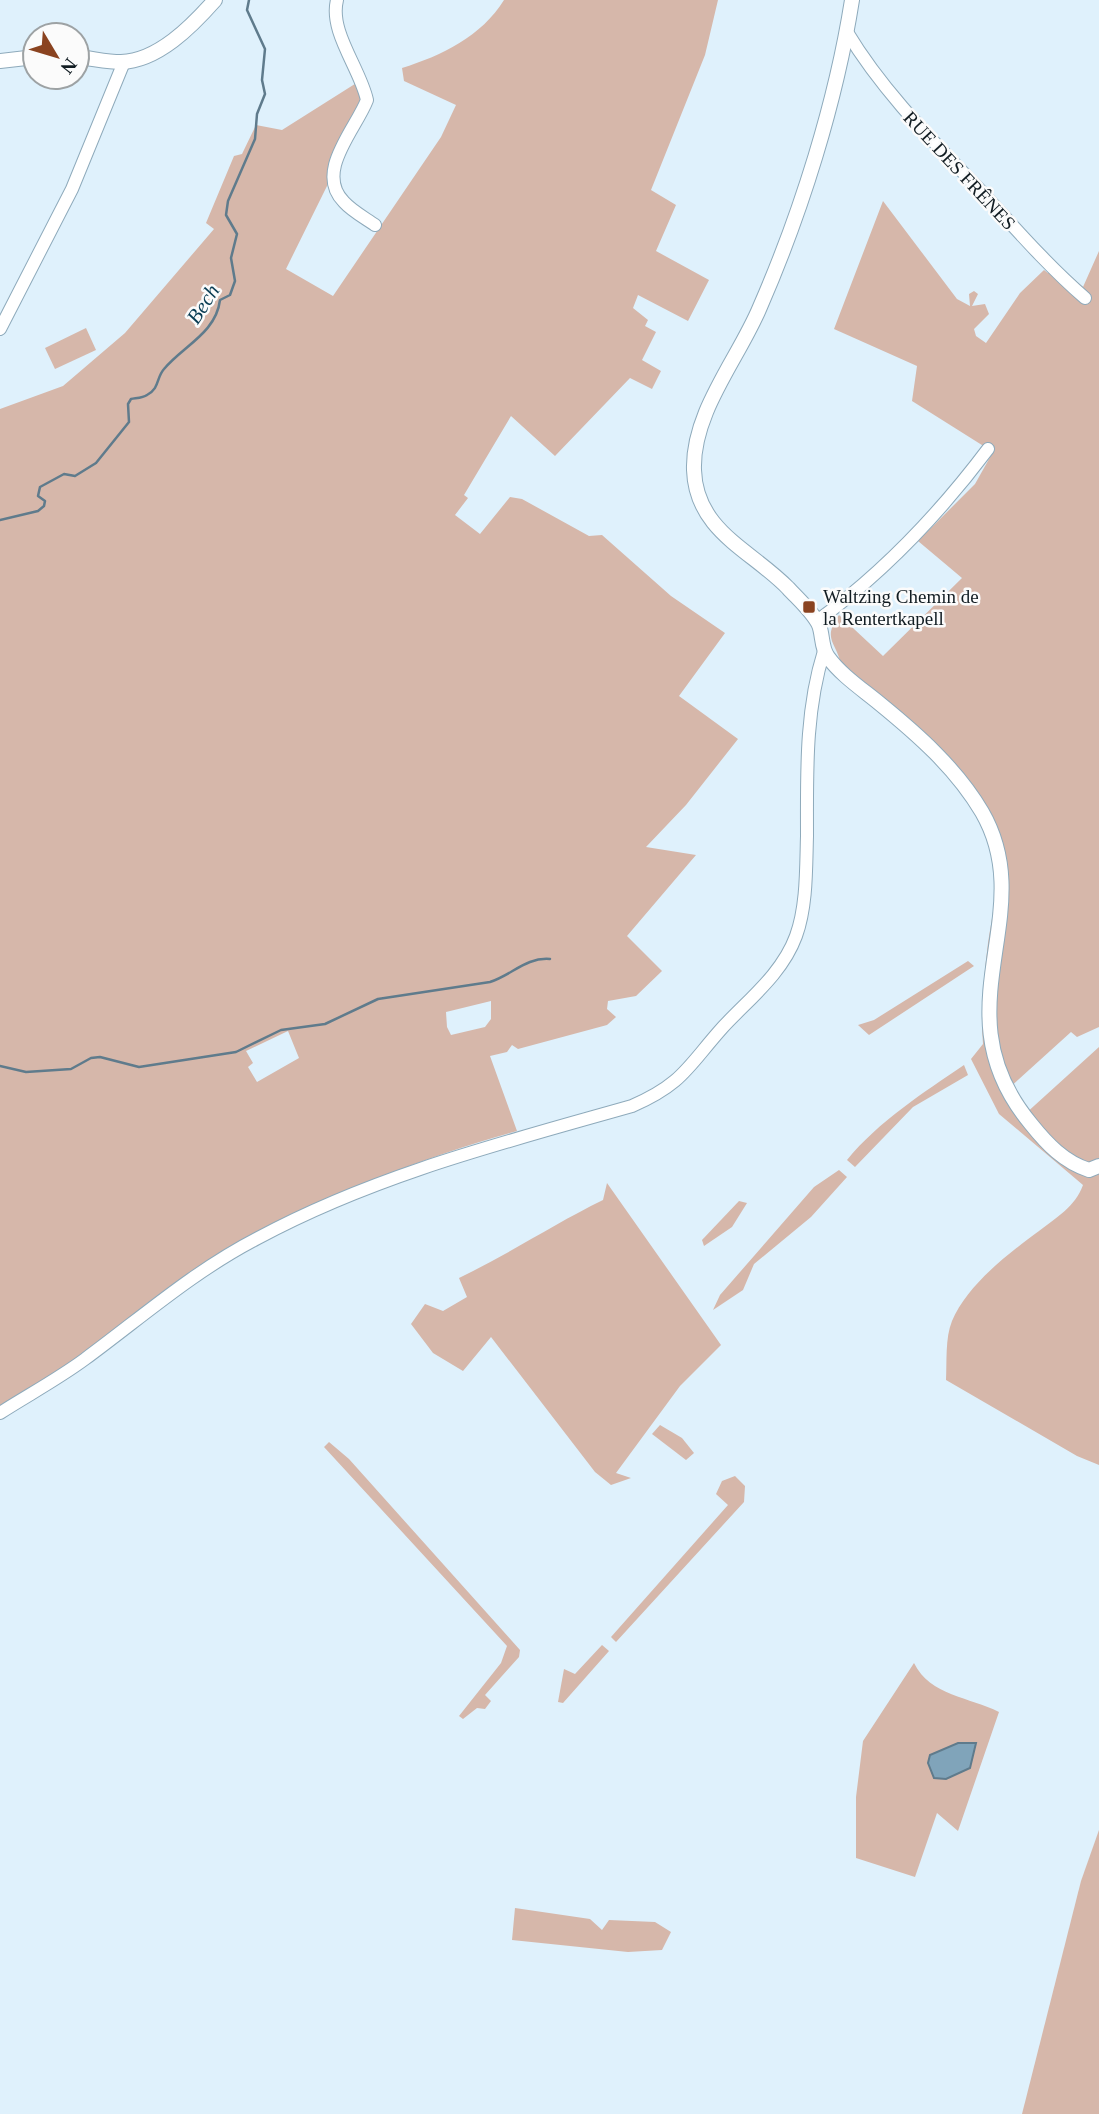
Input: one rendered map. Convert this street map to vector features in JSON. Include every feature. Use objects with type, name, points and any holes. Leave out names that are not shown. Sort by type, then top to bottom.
[{"type":"street","points":[[91,58],[124,62],[169,43],[215,0]]},
{"type":"street","points":[[337,0],[337,26],[362,80],[367,100],[338,153],[333,184],[342,201],[375,225]]},
{"type":"street","points":[[852,0],[847,32],[813,165],[784,249],[759,310],[705,417],[693,465],[694,487],[704,511],[718,530],[786,586],[817,621],[824,651],[838,668],[934,751],[981,810],[995,839],[1001,864],[1001,902],[987,1011],[989,1038],[997,1069],[1024,1116],[1062,1157],[1089,1170],[1099,1166]]},
{"type":"street","name":"RUE DES FRÊNES","points":[[847,32],[866,64],[919,126],[1049,267],[1085,298]]},
{"type":"street","points":[[0,61],[21,59]]},
{"type":"street","points":[[0,329],[77,179],[124,62]]},
{"type":"street","points":[[817,621],[862,588],[933,518],[988,449]]},
{"type":"street","points":[[0,1413],[83,1361],[194,1274],[259,1237],[351,1194],[457,1156],[632,1106],[657,1095],[679,1080],[723,1028],[771,978],[796,937],[802,911],[807,856],[808,742],[815,678],[824,651]]},
{"type":"shaded area","points":[[504,0],[718,0],[705,55],[651,190],[676,205],[656,251],[709,280],[688,321],[638,295],[633,308],[648,320],[645,326],[656,332],[642,360],[661,371],[652,389],[630,378],[555,456],[511,416],[464,495],[468,498],[455,515],[480,534],[510,497],[522,499],[589,536],[602,535],[671,596],[725,633],[679,696],[738,739],[686,805],[646,847],[696,855],[627,936],[662,971],[636,996],[608,1001],[607,1009],[616,1017],[607,1025],[518,1049],[512,1045],[507,1052],[490,1056],[517,1131],[420,1162],[372,1181],[324,1201],[233,1249],[146,1304],[151,1314],[0,1420],[0,409],[63,386],[125,333],[214,229],[206,223],[234,156],[242,154],[256,125],[282,130],[358,82],[362,98],[358,112],[334,150],[327,186],[286,269],[333,296],[441,137],[456,105],[404,81],[402,68],[446,51],[472,34],[495,13]],"holes":[[[491,1001],[491,1019],[485,1027],[451,1035],[447,1027],[446,1012]],[[288,1031],[299,1058],[257,1082],[248,1067],[253,1063],[246,1051]]]},
{"type":"shaded area","points":[[883,201],[957,299],[970,306],[969,294],[974,291],[978,294],[972,306],[985,304],[989,314],[974,329],[976,336],[986,343],[1020,293],[1044,270],[1048,273],[1050,258],[1083,287],[1099,251],[1099,1027],[1077,1037],[1071,1032],[1008,1089],[1024,1115],[1099,1047],[1099,1465],[1077,1456],[946,1380],[950,1328],[968,1295],[1002,1260],[1065,1211],[1083,1185],[999,1114],[971,1059],[983,1044],[984,981],[995,894],[995,864],[988,838],[955,784],[841,664],[832,640],[831,630],[839,615],[883,656],[962,578],[918,541],[975,484],[993,452],[912,401],[917,366],[834,329]]},
{"type":"shaded area","points":[[86,328],[96,350],[55,369],[45,348]]},
{"type":"shaded area","points":[[968,961],[974,966],[869,1035],[858,1025],[874,1020]]},
{"type":"shaded area","points":[[964,1065],[968,1075],[913,1107],[855,1167],[847,1160],[887,1120]]},
{"type":"shaded area","points":[[839,1170],[847,1177],[811,1217],[754,1264],[743,1290],[713,1310],[720,1295],[814,1187]]},
{"type":"shaded area","points":[[607,1183],[721,1345],[680,1386],[616,1473],[631,1478],[611,1485],[595,1472],[491,1337],[463,1371],[433,1353],[411,1324],[425,1304],[443,1311],[467,1297],[459,1278],[603,1200]]},
{"type":"shaded area","points":[[739,1201],[747,1203],[732,1227],[704,1246],[702,1240]]},
{"type":"shaded area","points":[[660,1425],[682,1438],[694,1453],[686,1460],[652,1434]]},
{"type":"shaded area","points":[[329,1442],[349,1459],[520,1650],[519,1657],[485,1695],[491,1701],[485,1709],[477,1708],[463,1719],[459,1716],[501,1663],[507,1646],[324,1447]]},
{"type":"shaded area","points":[[735,1476],[745,1486],[744,1502],[616,1642],[611,1637],[728,1505],[716,1494],[722,1481]]},
{"type":"shaded area","points":[[602,1645],[609,1651],[563,1703],[558,1702],[564,1669],[575,1674]]},
{"type":"shaded area","points":[[914,1663],[921,1674],[940,1689],[999,1712],[958,1831],[937,1813],[915,1877],[856,1858],[856,1797],[863,1741]]},
{"type":"shaded area","points":[[1099,1830],[1099,2114],[1022,2114],[1081,1881]]},
{"type":"shaded area","points":[[515,1908],[590,1919],[602,1930],[609,1920],[655,1922],[671,1932],[662,1950],[628,1952],[512,1940]]},
{"type":"water","points":[[958,1743],[976,1743],[970,1768],[946,1779],[934,1778],[928,1763],[930,1755]]},
{"type":"waterway","name":"Bech","points":[[0,520],[38,511],[45,501],[38,496],[40,487],[64,474],[75,476],[96,463],[129,422],[128,404],[131,399],[145,396],[154,389],[164,369],[206,330],[220,300],[230,295],[235,281],[231,258],[237,234],[226,215],[228,201],[255,139],[257,114],[265,94],[262,80],[265,49],[247,10],[249,0]]},
{"type":"waterway","points":[[0,1066],[26,1072],[71,1069],[91,1058],[100,1057],[139,1067],[236,1052],[281,1030],[325,1024],[378,999],[490,982],[526,964],[550,959]]},
{"type":"place","name":"Waltzing Chemin de la Rentertkapell","points":[[809,607]]}]
